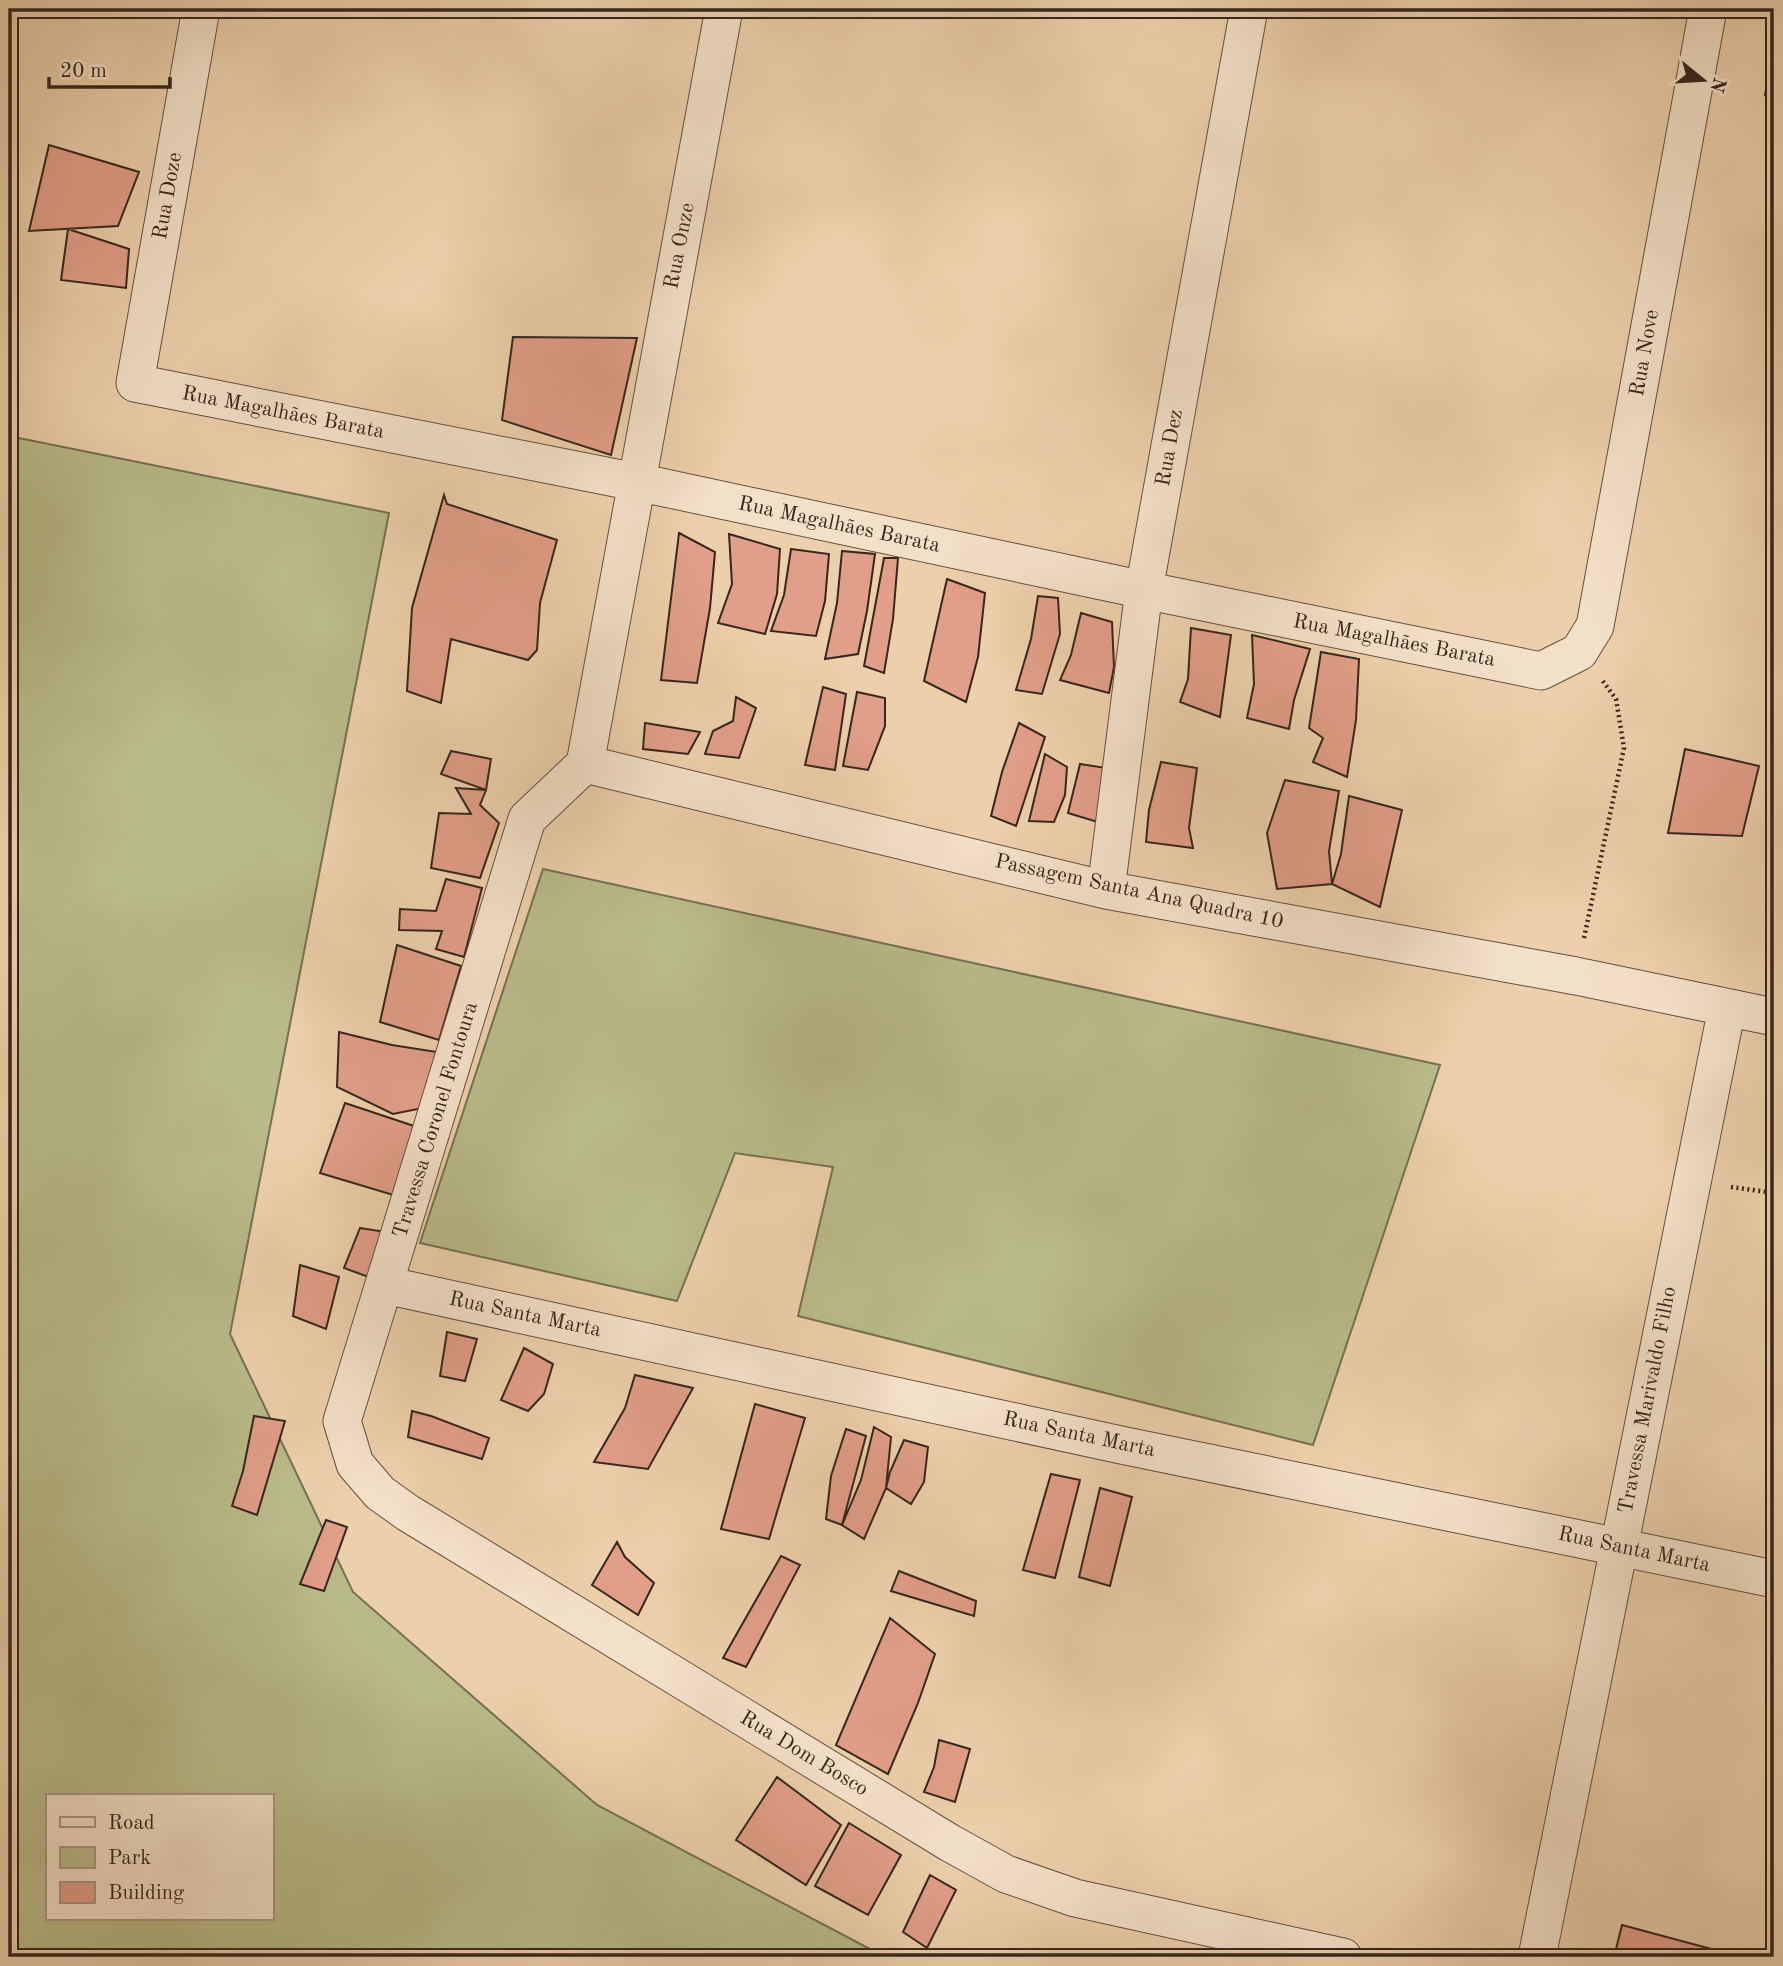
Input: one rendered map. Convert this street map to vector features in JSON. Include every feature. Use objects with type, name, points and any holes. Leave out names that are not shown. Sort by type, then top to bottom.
[{"type":"street","name":"Rua Doze","points":[[135,383],[201,9]]},
{"type":"street","name":"Rua Onze","points":[[585,764],[724,9]]},
{"type":"street","name":"Rua Dez","points":[[1107,890],[1144,590],[1249,9]]},
{"type":"street","name":"Rua Nove","points":[[1579,652],[1595,626],[1708,9]]},
{"type":"street","name":"Rua Magalhães Barata","points":[[135,383],[636,482],[1541,671],[1579,652]]},
{"type":"street","name":"Travessa Coronel Fontoura","points":[[342,1421],[527,819],[585,764]]},
{"type":"street","name":"Passagem Santa Ana Quadra 10","points":[[585,764],[1107,890],[1576,976],[1774,1017]]},
{"type":"street","name":"Travessa Marivaldo Filho","points":[[1537,1957],[1727,1008]]},
{"type":"street","name":"Rua Santa Marta","points":[[385,1285],[1121,1445],[1774,1579]]},
{"type":"street","name":"Rua Dom Bosco","points":[[342,1421],[355,1464],[380,1493],[408,1513],[950,1843],[1006,1874],[1075,1898],[1343,1957]]},
{"type":"path","points":[[1576,976],[1624,748],[1616,699],[1579,652]]},
{"type":"green space","points":[[9,436],[389,513],[230,1334],[353,1592],[597,1805],[885,1957],[9,1957]]},
{"type":"green space","points":[[543,869],[1440,1065],[1313,1445],[798,1316],[833,1167],[735,1153],[677,1301],[420,1243]]},
{"type":"building","points":[[1774,49],[1774,97],[1765,95]]},
{"type":"building","points":[[1774,49],[1774,97],[1765,95]]},
{"type":"building","points":[[49,145],[139,172],[118,226],[29,231]]},
{"type":"building","points":[[68,229],[129,249],[126,288],[61,280]]},
{"type":"building","points":[[513,337],[637,338],[611,455],[502,420]]},
{"type":"building","points":[[444,495],[447,504],[557,540],[540,603],[537,650],[528,660],[451,639],[441,703],[407,691],[412,608]]},
{"type":"building","points":[[679,533],[715,552],[710,608],[697,683],[661,680]]},
{"type":"building","points":[[729,534],[780,549],[777,594],[765,634],[718,623],[732,584]]},
{"type":"building","points":[[791,549],[829,554],[825,601],[816,636],[771,631],[784,595]]},
{"type":"building","points":[[842,551],[875,554],[867,611],[858,654],[825,659],[837,603]]},
{"type":"building","points":[[884,558],[898,558],[893,619],[884,673],[864,666]]},
{"type":"building","points":[[947,579],[985,593],[978,657],[966,702],[924,681]]},
{"type":"building","points":[[1038,596],[1058,598],[1060,634],[1042,694],[1016,690],[1031,639]]},
{"type":"building","points":[[1081,613],[1112,622],[1114,667],[1109,693],[1060,680],[1071,655]]},
{"type":"building","points":[[1191,628],[1231,635],[1220,717],[1180,702],[1188,679]]},
{"type":"building","points":[[1252,635],[1310,649],[1294,700],[1289,729],[1247,718],[1254,684]]},
{"type":"building","points":[[1321,652],[1359,659],[1356,720],[1347,777],[1313,762],[1323,738],[1309,728]]},
{"type":"building","points":[[823,687],[846,694],[835,770],[805,765]]},
{"type":"building","points":[[857,692],[885,698],[885,726],[868,770],[843,766]]},
{"type":"building","points":[[736,697],[756,708],[739,758],[705,754],[713,731],[733,721]]},
{"type":"building","points":[[645,723],[700,732],[688,754],[643,749]]},
{"type":"building","points":[[1019,723],[1045,737],[1016,826],[991,816],[1002,772]]},
{"type":"building","points":[[1685,749],[1759,766],[1742,836],[1668,833]]},
{"type":"building","points":[[451,751],[491,759],[486,790],[441,774]]},
{"type":"building","points":[[1045,754],[1067,767],[1065,795],[1054,822],[1029,821]]},
{"type":"building","points":[[1161,762],[1197,768],[1189,828],[1193,848],[1146,842],[1149,810]]},
{"type":"building","points":[[1080,764],[1113,769],[1101,823],[1068,813]]},
{"type":"building","points":[[1285,780],[1339,791],[1329,851],[1332,884],[1277,889],[1267,833]]},
{"type":"building","points":[[456,788],[486,790],[480,805],[499,823],[480,878],[431,868],[439,813],[471,814]]},
{"type":"building","points":[[1349,796],[1402,810],[1380,907],[1332,884],[1341,854]]},
{"type":"building","points":[[446,879],[482,888],[464,957],[436,949],[442,931],[399,930],[400,909],[436,911]]},
{"type":"building","points":[[397,945],[461,966],[439,1040],[380,1022]]},
{"type":"building","points":[[339,1032],[392,1045],[437,1052],[423,1108],[393,1114],[337,1087]]},
{"type":"building","points":[[345,1103],[420,1128],[410,1200],[320,1173]]},
{"type":"building","points":[[360,1228],[399,1234],[385,1283],[344,1268]]},
{"type":"building","points":[[300,1265],[339,1277],[326,1329],[293,1316]]},
{"type":"building","points":[[447,1332],[477,1339],[465,1381],[440,1376]]},
{"type":"building","points":[[524,1348],[553,1364],[544,1394],[528,1411],[501,1400]]},
{"type":"building","points":[[635,1375],[693,1388],[648,1469],[594,1462],[625,1408]]},
{"type":"building","points":[[755,1404],[805,1418],[769,1539],[721,1529]]},
{"type":"building","points":[[412,1411],[489,1438],[482,1459],[408,1437]]},
{"type":"building","points":[[254,1416],[285,1421],[257,1515],[232,1506],[243,1471]]},
{"type":"building","points":[[874,1427],[891,1437],[886,1488],[864,1539],[842,1525],[861,1480]]},
{"type":"building","points":[[846,1429],[866,1436],[842,1525],[826,1519],[831,1476]]},
{"type":"building","points":[[904,1440],[928,1447],[924,1482],[911,1504],[886,1488]]},
{"type":"building","points":[[1051,1474],[1080,1480],[1055,1578],[1023,1570]]},
{"type":"building","points":[[1100,1488],[1132,1497],[1110,1586],[1079,1577]]},
{"type":"building","points":[[326,1520],[347,1527],[324,1591],[300,1584]]},
{"type":"building","points":[[617,1542],[625,1557],[654,1583],[638,1615],[592,1585]]},
{"type":"building","points":[[781,1556],[800,1565],[746,1667],[723,1658]]},
{"type":"building","points":[[899,1571],[976,1601],[974,1616],[891,1591]]},
{"type":"building","points":[[890,1618],[935,1654],[888,1774],[836,1745]]},
{"type":"building","points":[[939,1740],[970,1749],[955,1802],[924,1792],[934,1767]]},
{"type":"building","points":[[777,1777],[841,1825],[806,1885],[736,1840]]},
{"type":"building","points":[[849,1823],[901,1855],[868,1915],[815,1886]]},
{"type":"building","points":[[930,1875],[956,1890],[927,1948],[903,1932]]},
{"type":"building","points":[[1622,1925],[1741,1957],[1614,1957]]}]
